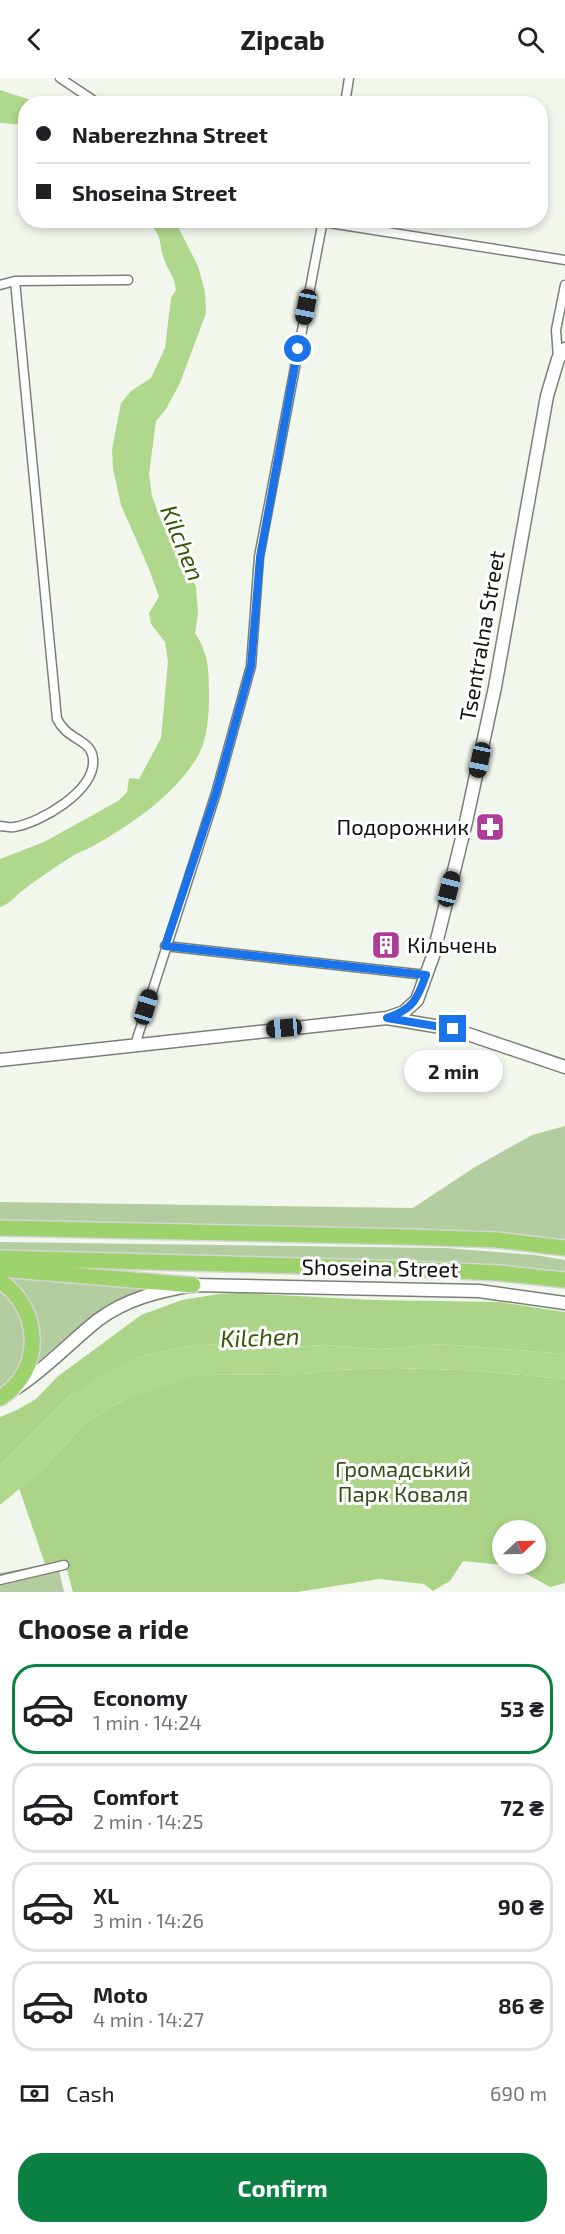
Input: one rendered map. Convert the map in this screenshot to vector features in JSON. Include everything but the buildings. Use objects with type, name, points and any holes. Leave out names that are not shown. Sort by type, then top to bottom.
[{"type":"highway","points":[[0,1228],[421,1237],[497,1240],[565,1248]]},
{"type":"highway","points":[[0,1258],[411,1269],[499,1273],[565,1280]]},
{"type":"highway","points":[[0,1269],[193,1285]]},
{"type":"highway","points":[[0,1281],[11,1289],[24,1306],[32,1328],[33,1340],[28,1366],[20,1381],[4,1396]]},
{"type":"main road","name":"Tsentralna Street","points":[[387,1018],[404,1012],[417,1000],[433,956],[493,698],[546,396],[562,354]]},
{"type":"main road","points":[[0,1060],[387,1018],[453,1029],[565,1067]]},
{"type":"main road","name":"Shoseina Street","points":[[4,1396],[100,1319],[120,1307],[153,1293],[193,1285],[479,1291],[565,1303]]},
{"type":"street","points":[[60,78],[87,96]]},
{"type":"street","points":[[346,96],[349,78]]},
{"type":"street","points":[[135,1045],[216,793],[251,666],[260,557],[322,228]]},
{"type":"street","points":[[366,228],[565,260]]},
{"type":"street","points":[[0,285],[15,281],[128,280]]},
{"type":"street","points":[[0,826],[13,828],[46,815],[73,798],[89,779],[93,759],[90,749],[65,730],[57,719],[15,281]]},
{"type":"street","points":[[562,354],[556,330],[565,285]]},
{"type":"street","points":[[165,946],[426,975]]},
{"type":"street","points":[[0,1580],[64,1565]]},
{"type":"shaded area","points":[[0,90],[18,96],[18,124],[0,123]]},
{"type":"shaded area","points":[[154,228],[179,228],[198,266],[205,292],[206,313],[180,383],[166,409],[156,421],[149,474],[152,496],[160,518],[178,541],[196,587],[198,613],[195,633],[205,654],[209,676],[206,733],[198,756],[189,770],[152,807],[92,847],[58,865],[0,907],[0,859],[44,842],[118,801],[127,792],[129,778],[139,779],[161,738],[168,661],[165,642],[151,624],[149,613],[159,597],[121,505],[113,469],[112,449],[121,403],[131,391],[151,378],[165,348],[171,298],[176,290],[159,237]]},
{"type":"shaded area","points":[[565,1126],[565,1241],[493,1233],[0,1220],[0,1202],[413,1208],[475,1167],[532,1135]]},
{"type":"shaded area","points":[[0,1242],[445,1248],[535,1255],[565,1260],[565,1276],[0,1252]]},
{"type":"shaded area","points":[[4,1277],[161,1283],[105,1306],[32,1367],[38,1337],[36,1317],[25,1300]]},
{"type":"shaded area","points":[[0,1288],[22,1316],[27,1342],[19,1373],[0,1390]]},
{"type":"shaded area","points":[[230,1343],[382,1349],[442,1344],[565,1354],[565,1379],[465,1370],[392,1368],[334,1370],[304,1374],[197,1375],[126,1399],[87,1421],[42,1470],[0,1505],[0,1466],[71,1395],[96,1378],[138,1357],[181,1347]]},
{"type":"shaded area","points":[[57,1562],[64,1592],[0,1592],[0,1573]]},
{"type":"green space","points":[[240,1293],[373,1300],[499,1302],[565,1312],[565,1354],[442,1344],[382,1349],[230,1343],[181,1347],[138,1357],[71,1395],[0,1466],[0,1417],[36,1399],[57,1377],[141,1315],[182,1300]]},
{"type":"green space","name":"Громадський Парк Коваля","points":[[392,1368],[465,1370],[565,1379],[565,1583],[550,1587],[526,1574],[546,1574],[546,1520],[492,1520],[492,1564],[463,1561],[450,1581],[433,1591],[424,1584],[379,1579],[297,1592],[73,1592],[66,1566],[47,1570],[19,1488],[42,1470],[87,1421],[126,1399],[161,1385],[197,1375],[304,1374],[334,1370]]},
{"type":"place","name":"Подорожник","points":[[490,827]]},
{"type":"place","name":"Кільчень","points":[[386,945]]},
{"type":"route","points":[[298,349],[260,557],[251,666],[216,793],[165,946],[426,975],[417,1000],[404,1012],[387,1018],[453,1029]]},
{"type":"water label","name":"Kilchen","points":[[182,543]]},
{"type":"water label","name":"Kilchen","points":[[260,1338]]}]
